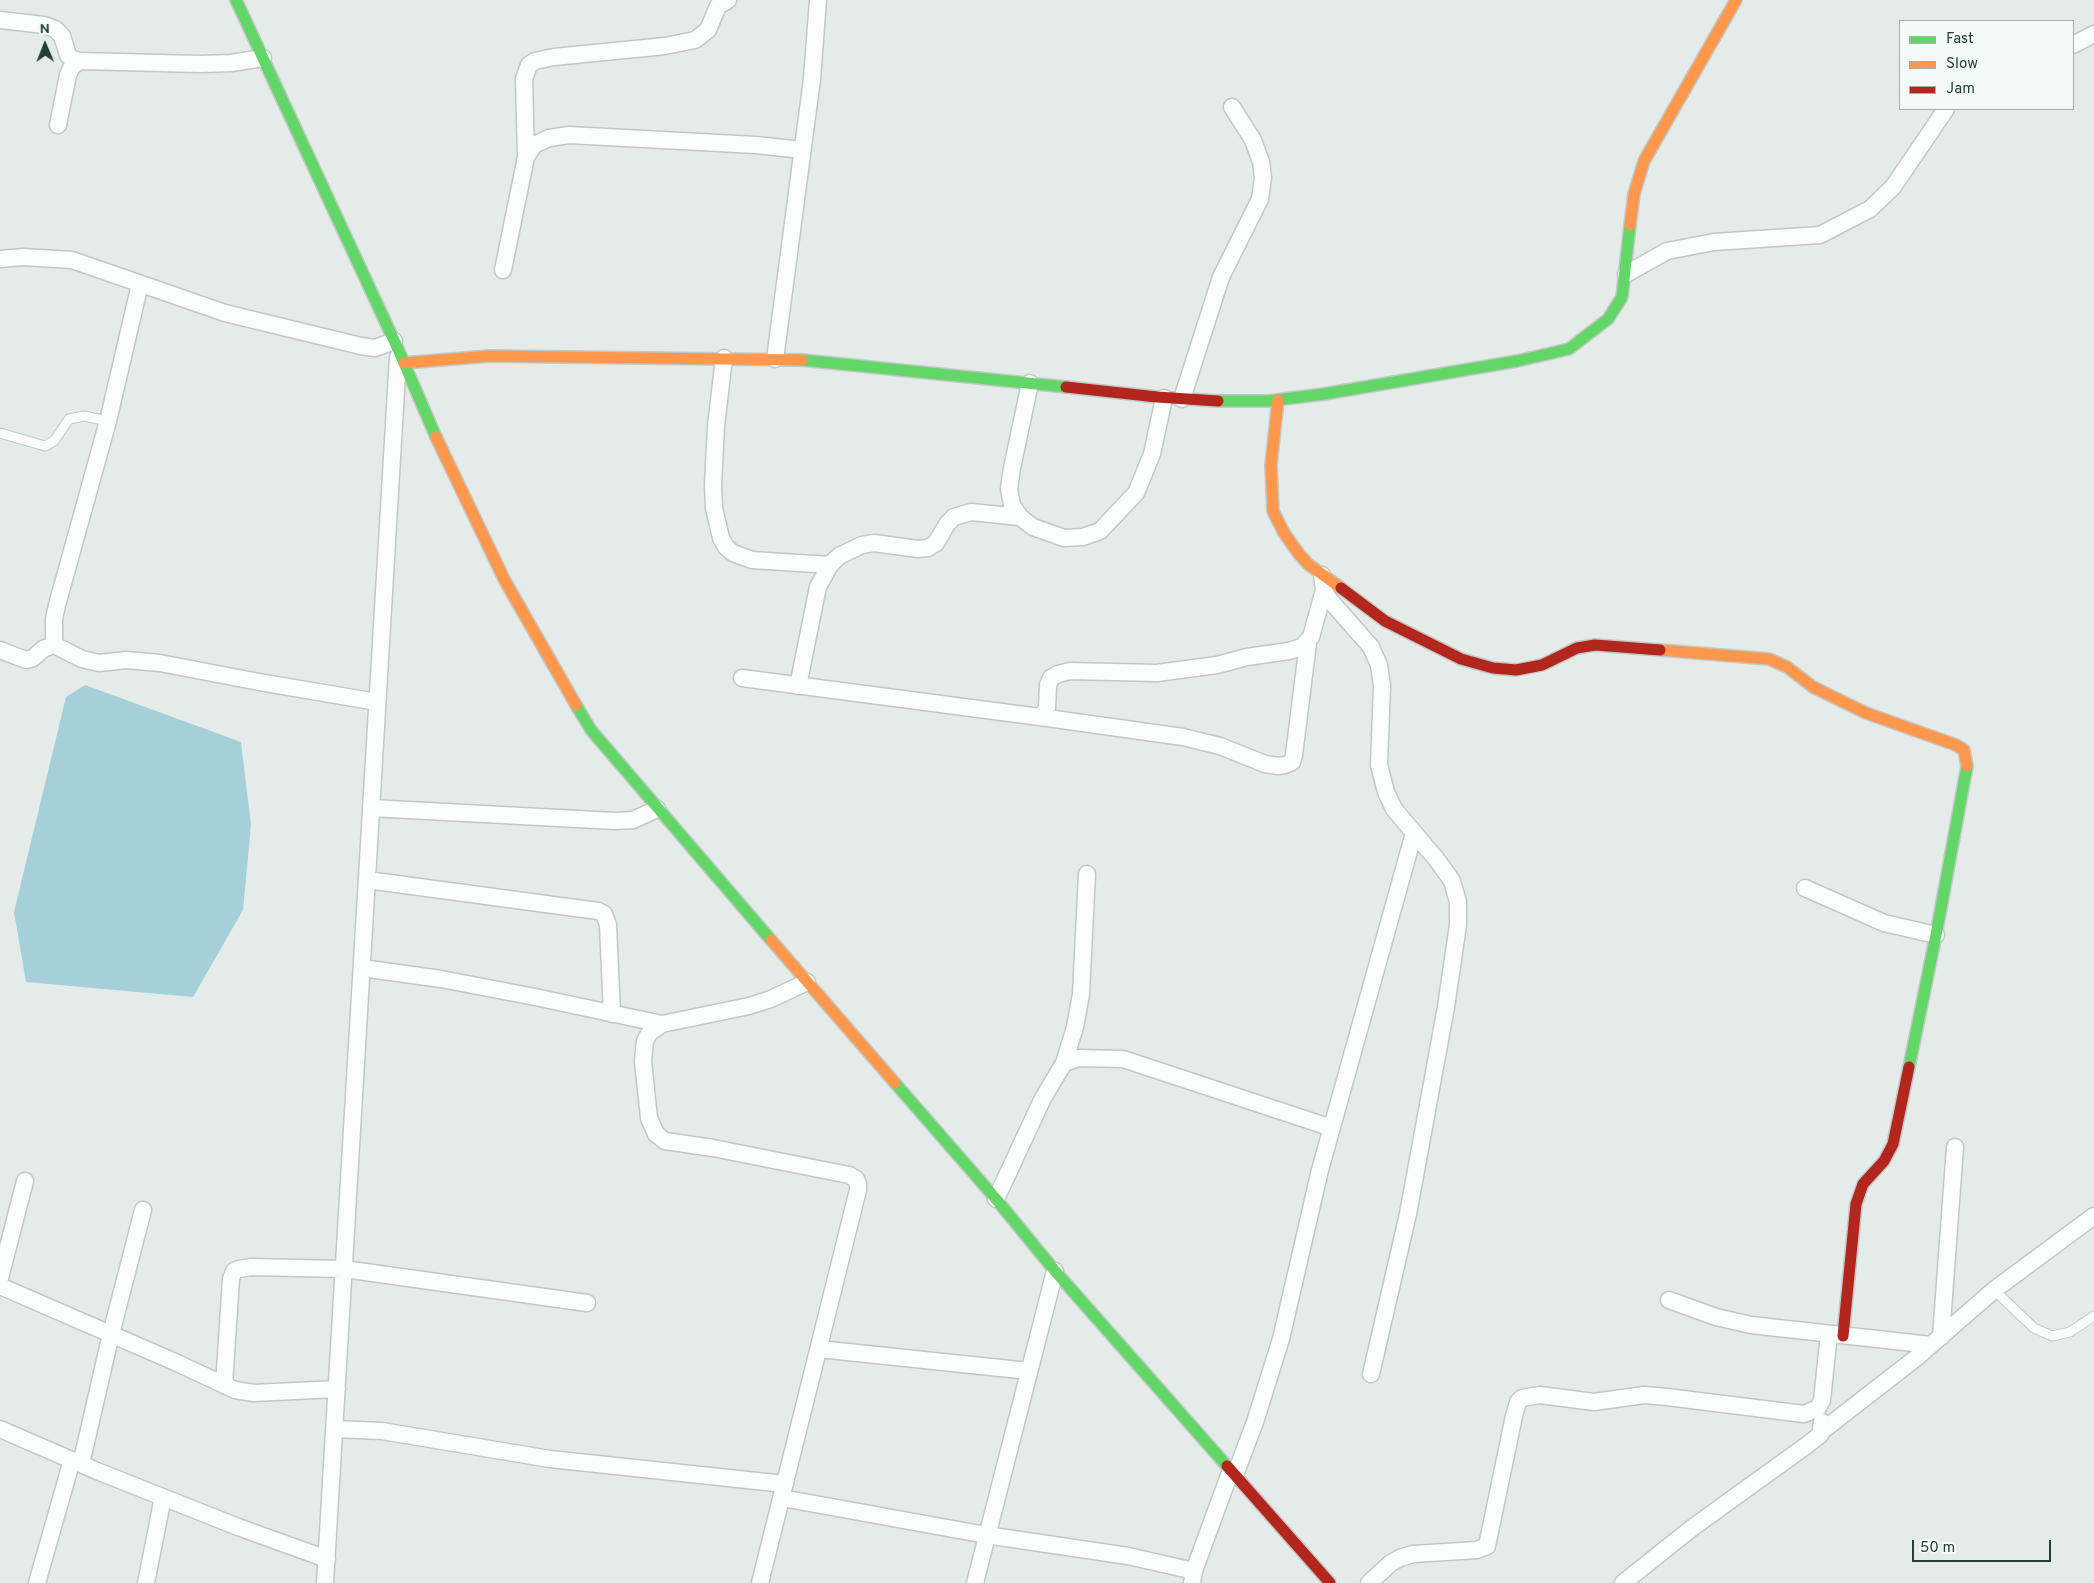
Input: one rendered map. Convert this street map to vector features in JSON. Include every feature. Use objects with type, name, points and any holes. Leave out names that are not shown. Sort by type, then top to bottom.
[{"type":"street","points":[[236,0],[399,351],[448,464],[505,581],[554,670],[592,730],[657,809],[996,1199],[1055,1271],[1330,1583]]},
{"type":"street","points":[[504,270],[526,157],[524,79],[529,65],[535,61],[554,57],[666,46],[694,40],[708,30],[718,6],[728,0]]},
{"type":"street","points":[[775,359],[812,80],[818,0]]},
{"type":"street","points":[[0,259],[23,257],[72,260],[225,313],[361,346],[399,351],[489,356],[612,359],[724,358],[816,360],[1182,399],[1226,401],[1278,400],[1324,394],[1459,371],[1569,349],[1588,337],[1608,319],[1622,297],[1626,274],[1628,232],[1634,194],[1644,161],[1736,0]]},
{"type":"street","points":[[0,20],[44,25],[55,29],[62,36],[68,55],[79,61],[200,64],[231,63],[263,58]]},
{"type":"street","points":[[2074,44],[2094,34]]},
{"type":"street","points":[[58,125],[68,75],[71,68],[79,61]]},
{"type":"street","points":[[1182,399],[1220,277],[1260,199],[1263,178],[1261,162],[1253,140],[1232,108]]},
{"type":"street","points":[[1626,274],[1667,251],[1714,242],[1820,235],[1870,210],[1893,187],[1945,110]]},
{"type":"street","points":[[526,157],[534,145],[549,138],[569,135],[756,145],[802,150]]},
{"type":"street","points":[[54,645],[54,620],[57,605],[108,421],[140,284]]},
{"type":"street","points":[[325,1583],[399,351]]},
{"type":"street","points":[[724,358],[716,426],[713,485],[714,508],[721,538],[726,547],[740,556],[752,560],[830,565]]},
{"type":"street","points":[[1030,383],[1009,489],[1012,505],[1020,518],[1033,527],[1064,538],[1083,537],[1100,531],[1136,493],[1152,454],[1164,398]]},
{"type":"street","points":[[1278,400],[1271,466],[1273,511],[1284,533],[1298,554],[1323,583],[1357,633],[1371,647],[1379,665],[1382,686],[1379,765],[1386,792],[1394,809],[1438,860],[1452,881],[1458,902],[1458,925],[1446,1007],[1408,1214],[1371,1374]]},
{"type":"street","points":[[798,686],[818,587],[830,565],[839,556],[874,543],[918,549],[928,548],[936,543],[947,524],[954,517],[971,512],[1020,518]]},
{"type":"street","points":[[742,678],[1184,737],[1220,746],[1265,764],[1285,765],[1292,762],[1294,755],[1308,643],[1311,638],[1323,583]]},
{"type":"street","points":[[1323,583],[1385,620],[1461,659],[1493,668],[1516,670],[1542,664],[1577,648],[1595,645],[1770,659],[1787,667],[1813,687],[1851,706],[1956,745],[1964,750],[1967,757],[1967,766],[1936,934],[1893,1144],[1884,1161],[1863,1184],[1856,1204],[1836,1335],[1822,1400],[1822,1431]]},
{"type":"street","points":[[1040,717],[1045,712],[1048,685],[1051,678],[1058,674],[1070,671],[1157,673],[1290,651],[1308,643]]},
{"type":"street","points":[[0,650],[26,660],[33,658],[48,646],[54,645],[82,659],[99,663],[126,660],[160,662],[259,682],[377,702]]},
{"type":"street","points":[[371,808],[615,821],[633,820],[657,809]]},
{"type":"street","points":[[335,1429],[382,1431],[550,1459],[784,1491],[986,1535],[1128,1556],[1193,1577],[1233,1472],[1255,1422],[1281,1339],[1332,1128],[1414,833]]},
{"type":"street","points":[[996,1199],[1043,1098],[1064,1064],[1075,1027],[1081,994],[1088,874]]},
{"type":"street","points":[[367,880],[598,910],[604,914],[608,926],[612,1014]]},
{"type":"street","points":[[1805,888],[1884,924],[1936,934]]},
{"type":"street","points":[[362,968],[441,979],[662,1024]]},
{"type":"street","points":[[760,1583],[858,1190],[856,1179],[849,1175],[713,1148],[665,1141],[656,1134],[649,1118],[643,1061],[645,1041],[650,1032],[662,1024],[749,1006],[771,999],[807,982]]},
{"type":"street","points":[[1064,1064],[1079,1058],[1123,1059],[1332,1128]]},
{"type":"street","points":[[1936,1341],[1955,1147]]},
{"type":"street","points":[[0,1278],[25,1181]]},
{"type":"street","points":[[37,1583],[76,1462],[143,1210]]},
{"type":"street","points":[[1623,1583],[1692,1528],[1820,1435],[1822,1431],[1936,1341],[1994,1290],[2094,1216]]},
{"type":"street","points":[[224,1385],[231,1279],[234,1271],[251,1267],[344,1269],[587,1303]]},
{"type":"street","points":[[975,1583],[1055,1271]]},
{"type":"street","points":[[0,1286],[235,1390],[254,1393],[337,1389]]},
{"type":"street","points":[[1669,1300],[1716,1317],[1751,1325],[1836,1335],[1936,1341]]},
{"type":"street","points":[[819,1349],[1029,1371]]},
{"type":"street","points":[[1369,1583],[1391,1563],[1400,1558],[1413,1554],[1477,1550],[1487,1546],[1514,1416],[1518,1402],[1522,1398],[1540,1395],[1594,1402],[1644,1395],[1667,1396],[1804,1414],[1818,1408],[1822,1400]]},
{"type":"street","points":[[0,1429],[76,1462],[327,1560]]},
{"type":"street","points":[[146,1583],[163,1496]]},
{"type":"lane","points":[[0,433],[45,446],[54,441],[69,420],[84,416],[108,421]]},
{"type":"lane","points":[[1994,1290],[2034,1328],[2052,1336],[2070,1332],[2094,1316]]},
{"type":"water","points":[[85,685],[241,742],[251,825],[243,910],[193,997],[26,982],[14,912],[66,697]]},
{"type":"traffic: fast","points":[[236,0],[398,349],[436,437]]},
{"type":"traffic: fast","points":[[1218,401],[1268,401],[1324,394],[1517,361],[1569,349],[1608,319],[1622,297],[1630,225]]},
{"type":"traffic: fast","points":[[802,360],[1066,387]]},
{"type":"traffic: fast","points":[[576,705],[591,730],[771,940]]},
{"type":"traffic: fast","points":[[1909,1067],[1936,935],[1967,766]]},
{"type":"traffic: fast","points":[[895,1083],[996,1199],[1055,1271],[1227,1466]]},
{"type":"traffic: slow","points":[[1630,225],[1634,194],[1644,161],[1736,0]]},
{"type":"traffic: slow","points":[[404,363],[489,356],[802,360]]},
{"type":"traffic: slow","points":[[1278,400],[1271,465],[1273,511],[1284,533],[1299,554],[1308,564],[1341,588]]},
{"type":"traffic: slow","points":[[436,437],[505,581],[576,705]]},
{"type":"traffic: slow","points":[[1660,650],[1769,659],[1787,667],[1813,687],[1866,713],[1956,745],[1964,750],[1967,766]]},
{"type":"traffic: slow","points":[[771,940],[895,1083]]},
{"type":"traffic: jam","points":[[1066,387],[1157,397],[1218,401]]},
{"type":"traffic: jam","points":[[1341,588],[1385,621],[1461,659],[1493,668],[1516,670],[1542,665],[1577,648],[1595,645],[1660,650]]},
{"type":"traffic: jam","points":[[1843,1336],[1856,1204],[1863,1184],[1884,1161],[1893,1144],[1909,1067]]},
{"type":"traffic: jam","points":[[1227,1466],[1330,1583]]}]
